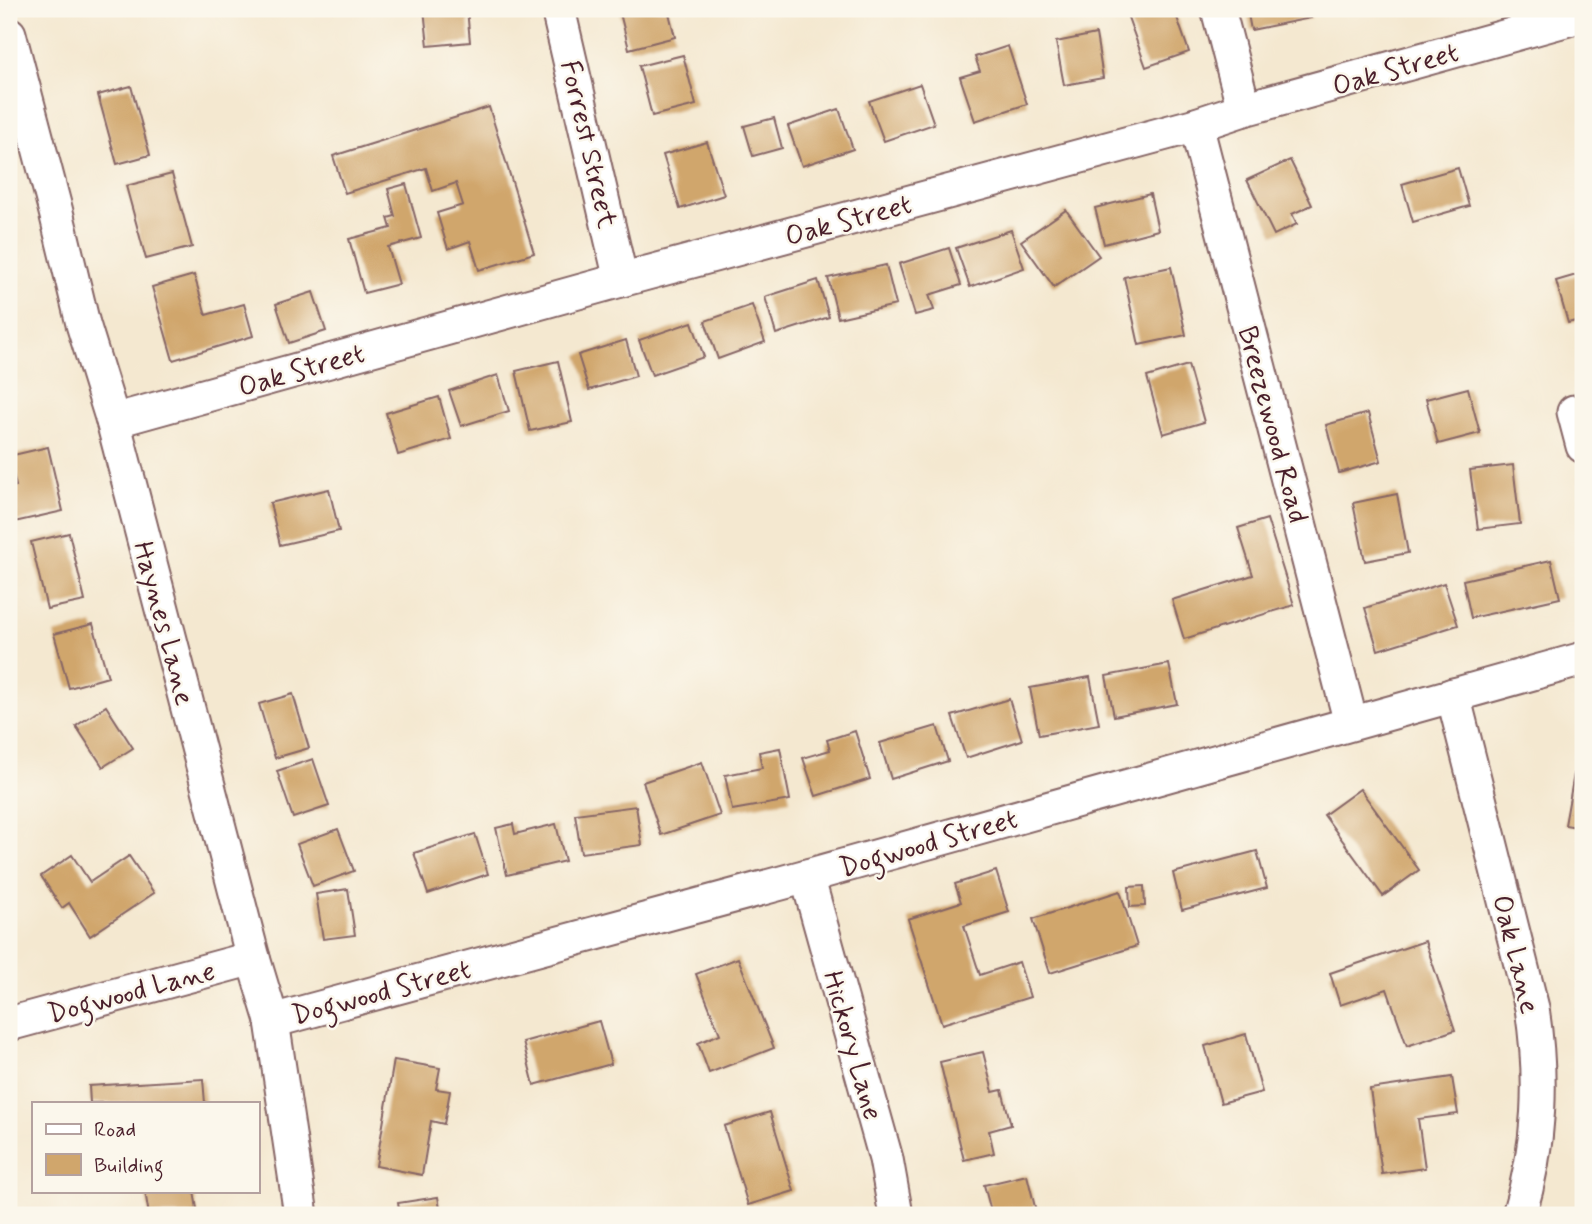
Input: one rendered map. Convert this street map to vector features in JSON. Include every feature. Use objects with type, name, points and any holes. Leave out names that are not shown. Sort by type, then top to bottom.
[{"type":"street","name":"Forrest Street","points":[[558,9],[621,280]]},
{"type":"street","points":[[1217,9],[1244,109]]},
{"type":"street","name":"Oak Street","points":[[113,421],[1196,125],[1244,109],[1583,15]]},
{"type":"street","name":"Haynes Lane","points":[[9,34],[83,324],[113,421],[253,958],[272,1021],[301,1215]]},
{"type":"street","name":"Breezewood Road","points":[[1196,125],[1352,723]]},
{"type":"street","points":[[1574,411],[1583,446]]},
{"type":"street","name":"Dogwood Street","points":[[272,1021],[807,876],[1583,659]]},
{"type":"street","name":"Oak Lane","points":[[1453,695],[1532,1008],[1537,1040],[1537,1135],[1519,1215]]},
{"type":"street","name":"Hickory Lane","points":[[807,876],[886,1159],[897,1215]]},
{"type":"street","name":"Dogwood Lane","points":[[9,1024],[253,958]]},
{"type":"building","points":[[424,9],[467,9],[470,42],[428,46]]},
{"type":"building","points":[[619,9],[668,9],[675,37],[629,49]]},
{"type":"building","points":[[1125,9],[1174,9],[1189,52],[1146,67]]},
{"type":"building","points":[[1247,9],[1309,9],[1311,18],[1251,30]]},
{"type":"building","points":[[1096,34],[1103,78],[1064,85],[1056,42]]},
{"type":"building","points":[[1008,46],[1027,104],[975,121],[960,77],[980,71],[975,57]]},
{"type":"building","points":[[683,55],[696,105],[652,116],[639,66]]},
{"type":"building","points":[[920,84],[934,124],[884,141],[869,101]]},
{"type":"building","points":[[131,86],[150,155],[117,164],[98,95]]},
{"type":"building","points":[[489,107],[534,253],[479,270],[470,241],[448,249],[437,213],[463,205],[456,183],[433,191],[426,168],[345,193],[333,156]]},
{"type":"building","points":[[839,109],[853,149],[802,166],[788,126]]},
{"type":"building","points":[[774,118],[782,148],[753,156],[744,126]]},
{"type":"building","points":[[707,142],[724,195],[680,209],[663,155]]},
{"type":"building","points":[[1290,160],[1312,205],[1292,214],[1297,224],[1274,235],[1247,180]]},
{"type":"building","points":[[1458,168],[1469,206],[1413,222],[1402,184]]},
{"type":"building","points":[[172,174],[192,247],[146,259],[126,186]]},
{"type":"building","points":[[406,184],[421,238],[388,247],[399,284],[364,293],[349,239],[391,228],[388,218],[395,216],[388,189]]},
{"type":"building","points":[[1150,194],[1158,230],[1104,244],[1095,208]]},
{"type":"building","points":[[1066,210],[1099,256],[1054,287],[1021,241]]},
{"type":"building","points":[[1011,230],[1024,268],[970,287],[956,248]]},
{"type":"building","points":[[949,248],[961,285],[929,295],[934,310],[915,315],[899,264]]},
{"type":"building","points":[[886,265],[896,305],[838,318],[828,278]]},
{"type":"building","points":[[1171,267],[1186,335],[1139,345],[1124,277]]},
{"type":"building","points":[[1583,273],[1583,319],[1568,323],[1556,281]]},
{"type":"building","points":[[194,275],[206,315],[244,304],[253,336],[173,360],[152,287]]},
{"type":"building","points":[[818,280],[829,317],[776,334],[765,297]]},
{"type":"building","points":[[313,292],[326,331],[289,343],[276,304]]},
{"type":"building","points":[[752,305],[765,342],[718,359],[705,321]]},
{"type":"building","points":[[692,322],[704,357],[652,375],[639,340]]},
{"type":"building","points":[[626,340],[636,376],[589,390],[578,355]]},
{"type":"building","points":[[558,361],[572,422],[530,431],[516,371]]},
{"type":"building","points":[[1188,365],[1204,422],[1163,434],[1147,377]]},
{"type":"building","points":[[498,375],[509,411],[461,426],[449,391]]},
{"type":"building","points":[[1468,388],[1480,433],[1438,444],[1426,399]]},
{"type":"building","points":[[439,397],[451,439],[398,455],[386,413]]},
{"type":"building","points":[[1368,413],[1381,461],[1339,473],[1326,425]]},
{"type":"building","points":[[48,447],[63,511],[10,523],[9,488],[16,486],[9,456]]},
{"type":"building","points":[[1513,465],[1520,524],[1478,529],[1470,470]]},
{"type":"building","points":[[329,489],[339,531],[280,545],[270,503]]},
{"type":"building","points":[[1397,494],[1408,553],[1365,561],[1353,503]]},
{"type":"building","points":[[1267,519],[1294,605],[1184,639],[1172,600],[1253,575],[1238,528]]},
{"type":"building","points":[[69,533],[85,601],[47,609],[31,542]]},
{"type":"building","points":[[1551,560],[1560,598],[1471,618],[1463,580]]},
{"type":"building","points":[[1444,583],[1458,625],[1378,650],[1365,608]]},
{"type":"building","points":[[93,624],[108,677],[69,688],[54,634]]},
{"type":"building","points":[[1169,664],[1177,704],[1114,716],[1106,676]]},
{"type":"building","points":[[1090,677],[1099,724],[1039,735],[1030,688]]},
{"type":"building","points":[[293,694],[309,748],[275,758],[259,704]]},
{"type":"building","points":[[1009,699],[1022,740],[966,758],[952,716]]},
{"type":"building","points":[[106,706],[133,748],[103,767],[76,726]]},
{"type":"building","points":[[937,726],[948,761],[891,779],[880,743]]},
{"type":"building","points":[[1583,729],[1583,828],[1565,825]]},
{"type":"building","points":[[855,731],[870,779],[816,796],[803,758],[830,750],[827,740]]},
{"type":"building","points":[[780,748],[790,800],[732,810],[725,775],[762,768],[759,752]]},
{"type":"building","points":[[313,759],[329,806],[293,818],[277,771]]},
{"type":"building","points":[[702,762],[720,815],[661,835],[643,782]]},
{"type":"building","points":[[1360,789],[1419,870],[1383,896],[1324,815]]},
{"type":"building","points":[[636,806],[642,845],[581,853],[575,814]]},
{"type":"building","points":[[513,824],[515,834],[556,824],[565,861],[507,875],[496,828]]},
{"type":"building","points":[[338,829],[354,871],[313,886],[297,844]]},
{"type":"building","points":[[475,834],[488,874],[428,894],[414,853]]},
{"type":"building","points":[[1257,851],[1267,888],[1182,910],[1173,873]]},
{"type":"building","points":[[72,855],[90,882],[129,856],[154,893],[90,936],[69,903],[62,908],[41,876]]},
{"type":"building","points":[[996,871],[1009,912],[964,926],[980,975],[1019,962],[1030,997],[942,1024],[908,919],[961,902],[955,884]]},
{"type":"building","points":[[1144,886],[1145,906],[1130,907],[1129,887]]},
{"type":"building","points":[[348,889],[355,935],[323,939],[316,894]]},
{"type":"building","points":[[1120,891],[1137,946],[1050,973],[1033,919]]},
{"type":"building","points":[[1425,941],[1455,1030],[1407,1046],[1387,989],[1340,1005],[1330,973]]},
{"type":"building","points":[[738,958],[774,1048],[709,1073],[698,1043],[720,1034],[696,974]]},
{"type":"building","points":[[599,1021],[611,1064],[534,1085],[523,1042]]},
{"type":"building","points":[[1246,1034],[1262,1092],[1221,1103],[1205,1046]]},
{"type":"building","points":[[983,1052],[993,1092],[1002,1090],[1011,1125],[989,1131],[994,1153],[964,1160],[940,1062]]},
{"type":"building","points":[[394,1060],[440,1068],[436,1089],[450,1091],[444,1124],[431,1121],[422,1175],[376,1166]]},
{"type":"building","points":[[1452,1077],[1458,1114],[1418,1119],[1425,1168],[1382,1174],[1370,1089]]},
{"type":"building","points":[[203,1079],[205,1102],[90,1102],[89,1086]]},
{"type":"building","points":[[770,1112],[794,1191],[748,1205],[724,1126]]},
{"type":"building","points":[[1027,1175],[1037,1215],[992,1215],[984,1185]]},
{"type":"building","points":[[145,1192],[194,1192],[198,1215],[149,1215]]},
{"type":"building","points":[[438,1197],[441,1215],[400,1215],[398,1203]]}]
